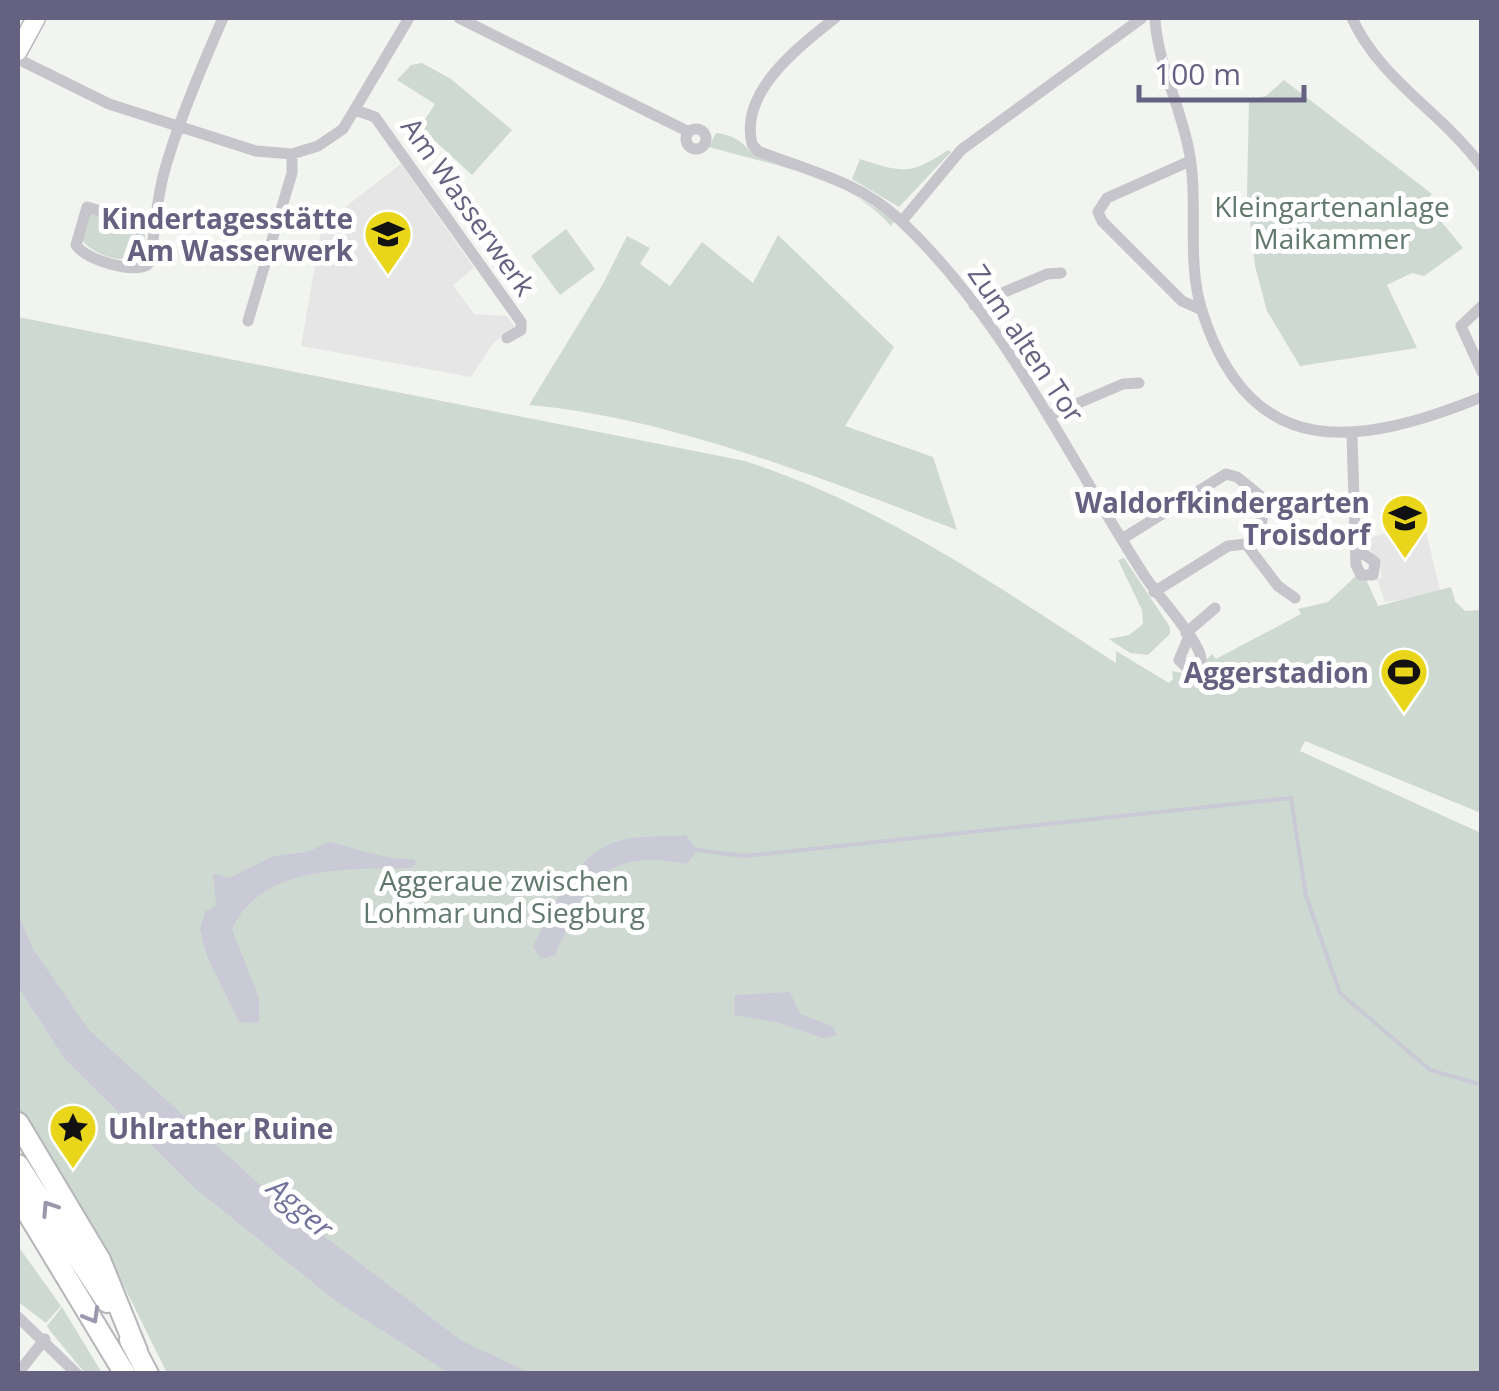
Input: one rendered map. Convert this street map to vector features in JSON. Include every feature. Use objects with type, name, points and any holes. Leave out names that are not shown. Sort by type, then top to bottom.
[{"type":"highway","points":[[18,1122],[100,1260],[136,1351]]},
{"type":"highway","points":[[18,1165],[148,1374]]},
{"type":"highway","points":[[18,1197],[124,1374]]},
{"type":"highway","points":[[18,1213],[59,1260]]},
{"type":"main road","points":[[18,50],[36,18]]},
{"type":"street","points":[[214,18],[217,32]]},
{"type":"street","points":[[155,228],[87,207],[76,245],[84,254],[144,268],[150,262],[166,164],[223,18]]},
{"type":"street","points":[[18,59],[96,99],[256,152],[292,154],[330,139],[356,110],[409,18]]},
{"type":"street","points":[[459,18],[689,132]]},
{"type":"street","name":"Zum alten Tor","points":[[835,18],[783,62],[764,90],[750,126],[752,144],[758,151],[838,178],[874,198],[902,221],[974,305],[1048,416],[1154,592],[1188,634],[1215,608]]},
{"type":"street","points":[[902,221],[962,150],[1142,18]]},
{"type":"street","points":[[1156,18],[1190,161],[1202,310],[1231,372],[1263,406],[1311,431],[1352,436],[1397,429],[1482,397]]},
{"type":"street","points":[[1352,18],[1374,57],[1440,119],[1482,168]]},
{"type":"street","name":"Am Wasserwerk","points":[[356,110],[376,117],[521,322],[521,330],[507,338]]},
{"type":"street","points":[[248,322],[292,172],[292,154]]},
{"type":"street","points":[[1190,161],[1107,198],[1098,212],[1102,221],[1182,301],[1202,310]]},
{"type":"street","points":[[974,305],[1047,274],[1061,273]]},
{"type":"street","points":[[1482,306],[1462,326],[1482,372]]},
{"type":"street","points":[[1048,416],[1123,384],[1139,382]]},
{"type":"street","points":[[1352,436],[1358,550]]},
{"type":"street","points":[[1122,539],[1226,474],[1238,477],[1264,498],[1262,521],[1246,544],[1228,546],[1154,592]]},
{"type":"street","points":[[1246,544],[1278,586],[1295,598]]},
{"type":"street","points":[[18,1317],[46,1338],[77,1374]]},
{"type":"street","points":[[18,1373],[46,1338]]},
{"type":"shaded area","name":"Kindertagesstätte Am Wasserwerk","points":[[401,164],[474,268],[453,285],[474,314],[507,316],[515,327],[493,343],[471,377],[301,346],[322,225]]},
{"type":"shaded area","name":"Waldorfkindergarten Troisdorf","points":[[1424,523],[1441,594],[1385,602],[1377,579],[1382,578],[1379,563],[1364,539]]},
{"type":"shaded area","points":[[686,835],[697,850],[687,864],[635,861],[601,876],[577,908],[555,955],[541,959],[533,947],[540,932],[567,883],[591,856],[622,840]]},
{"type":"shaded area","points":[[329,842],[382,856],[414,859],[416,863],[412,868],[310,874],[264,892],[246,908],[232,929],[259,998],[259,1023],[239,1022],[207,956],[200,929],[206,911],[216,905],[213,873],[229,878],[274,856],[307,852]]},
{"type":"shaded area","points":[[18,914],[33,949],[89,1030],[279,1202],[462,1341],[530,1373],[449,1373],[336,1301],[196,1189],[65,1059],[18,987]]},
{"type":"shaded area","points":[[790,992],[800,1014],[832,1026],[837,1035],[823,1038],[776,1022],[734,1015],[735,995]]},
{"type":"green space","points":[[422,63],[451,79],[512,130],[472,175],[420,127],[435,104],[397,80],[411,65]]},
{"type":"green space","name":"Kleingartenanlage Maikammer","points":[[1284,80],[1432,194],[1425,202],[1463,248],[1424,276],[1412,273],[1387,285],[1417,348],[1300,366],[1267,311],[1255,266],[1247,194],[1249,101],[1266,96]]},
{"type":"green space","points":[[716,133],[733,137],[755,154],[820,180],[709,147]]},
{"type":"green space","points":[[948,150],[951,152],[899,207],[852,179],[860,159],[906,169],[925,164]]},
{"type":"green space","points":[[856,197],[894,221],[891,226],[874,209]]},
{"type":"green space","points":[[90,214],[145,233],[144,254],[120,259],[87,246],[82,240]]},
{"type":"green space","points":[[566,229],[595,269],[560,295],[531,256]]},
{"type":"green space","points":[[778,235],[894,347],[845,426],[933,457],[957,530],[746,453],[637,423],[529,405],[603,284],[627,236],[650,248],[640,264],[670,286],[702,242],[753,283]]},
{"type":"green space","name":"Aggeraue zwischen Lohmar und Siegburg","points":[[18,317],[745,461],[844,500],[891,524],[1116,663],[1116,651],[1169,683],[1172,671],[1191,675],[1212,654],[1216,659],[1301,614],[1298,609],[1328,602],[1357,575],[1366,579],[1378,606],[1451,587],[1455,601],[1465,611],[1481,610],[1481,813],[1305,741],[1300,751],[1481,833],[1481,1373],[167,1373],[107,1252],[18,1115]]},
{"type":"green space","points":[[1124,558],[1170,627],[1170,634],[1148,655],[1130,653],[1109,639],[1129,635],[1143,624],[1142,610],[1118,560]]},
{"type":"green space","points":[[18,1246],[61,1306],[46,1323],[18,1302]]},
{"type":"green space","points":[[62,1307],[102,1373],[85,1373],[47,1326]]},
{"type":"waterway","points":[[697,850],[745,856],[1291,798],[1306,896],[1340,993],[1430,1070],[1482,1085]]},
{"type":"place","name":"Kindertagesstätte Am Wasserwerk","points":[[388,276]]},
{"type":"place","name":"Waldorfkindergarten Troisdorf","points":[[1405,560]]},
{"type":"place","name":"Aggerstadion","points":[[1404,714]]},
{"type":"place","name":"Uhlrather Ruine","points":[[73,1170]]},
{"type":"water label","name":"Agger","points":[[301,1207]]}]
